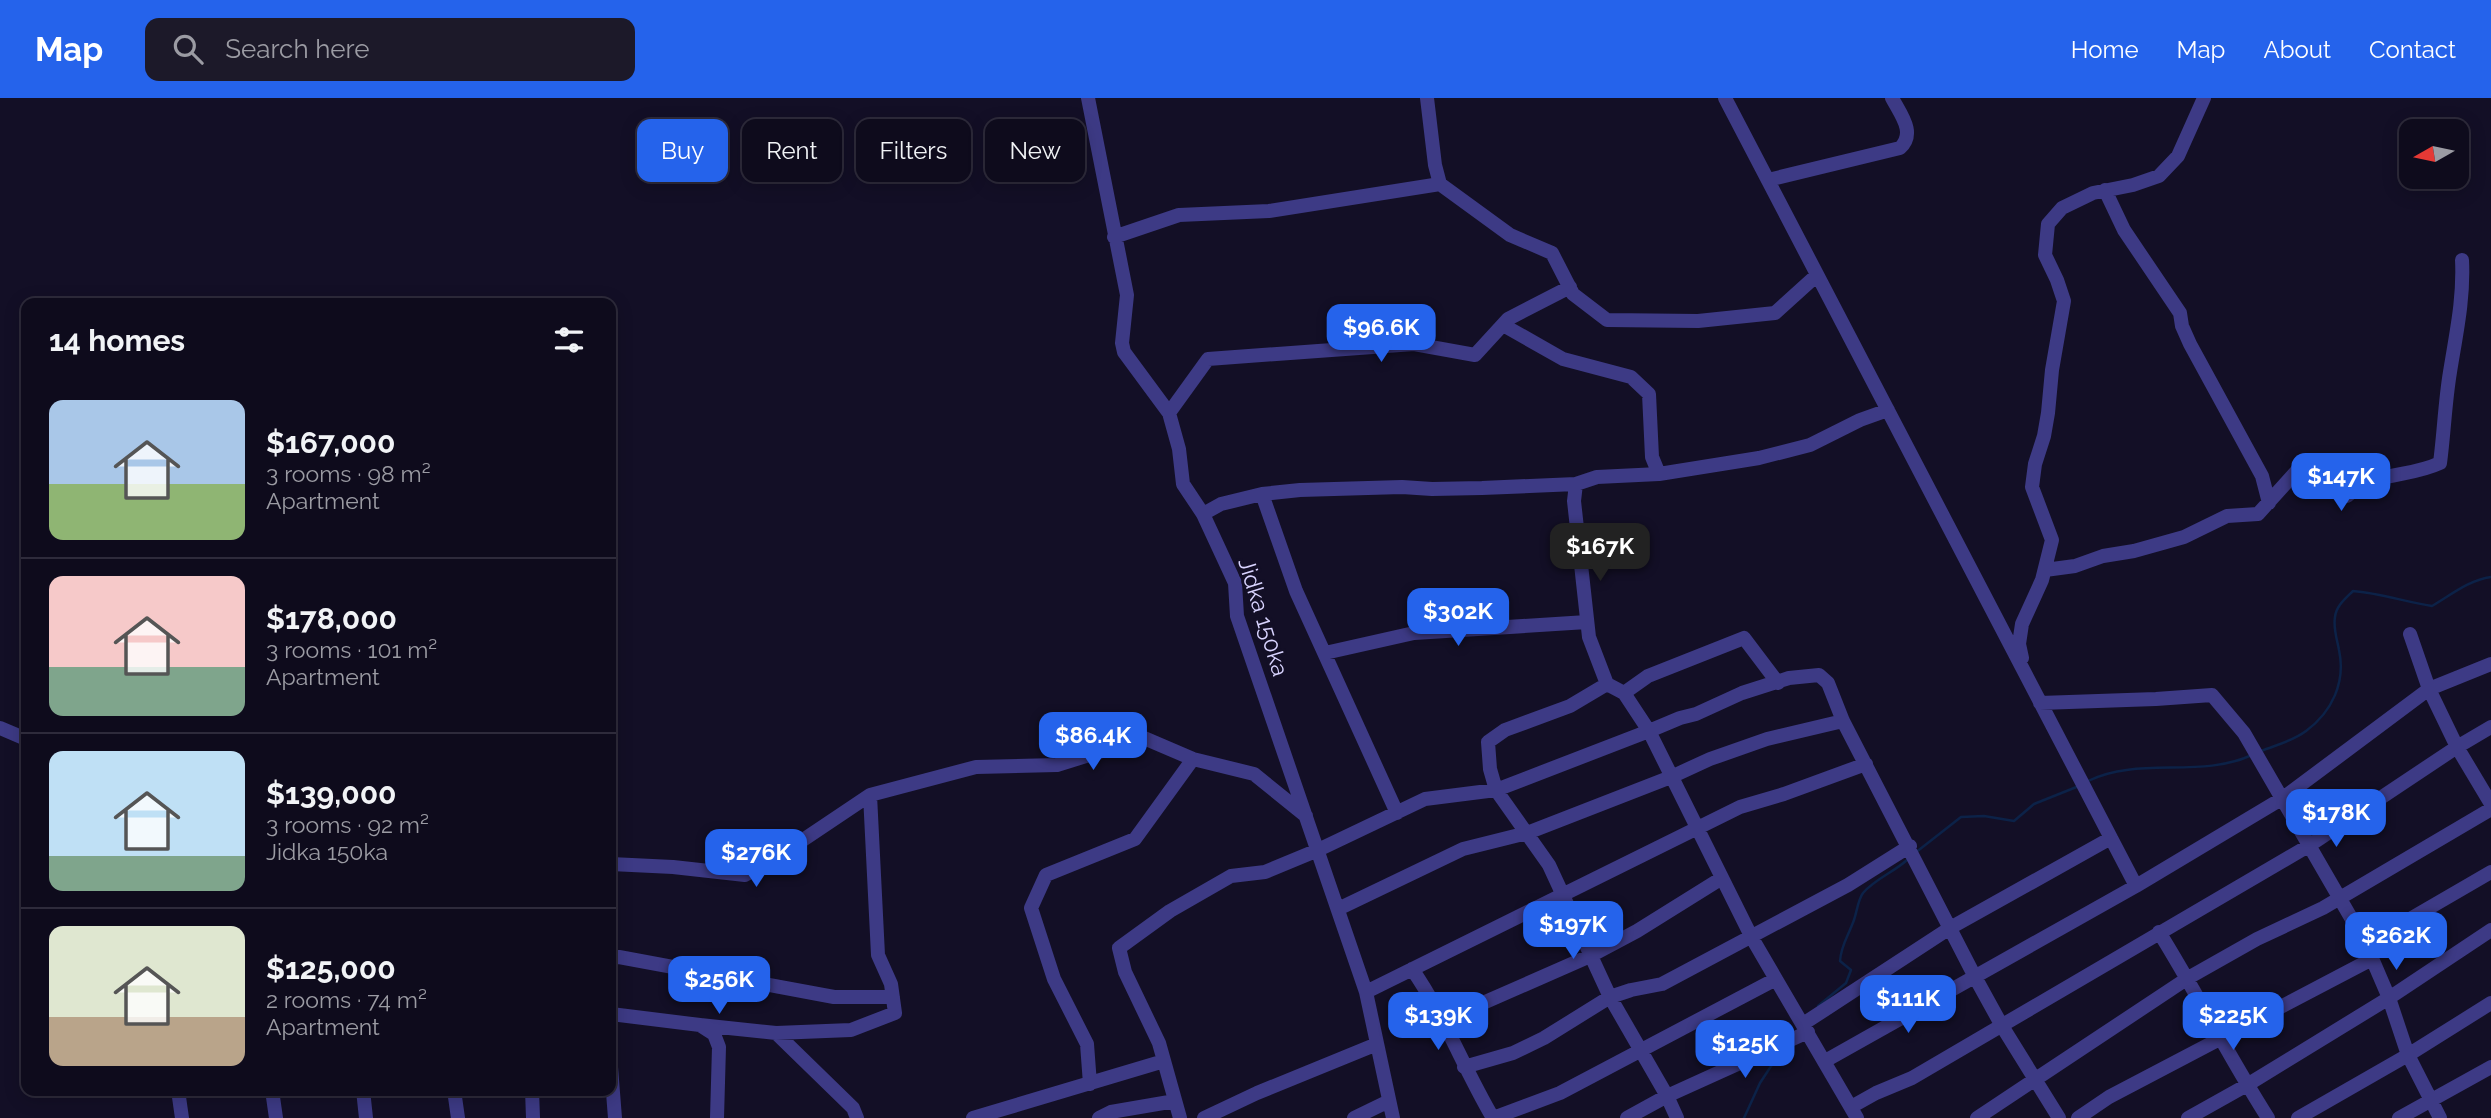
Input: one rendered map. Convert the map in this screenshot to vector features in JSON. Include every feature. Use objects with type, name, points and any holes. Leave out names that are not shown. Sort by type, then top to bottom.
[{"type":"street","name":"Jidka 150ka","points":[[1088,98],[1128,301],[1122,343],[1124,352],[1169,413],[1179,449],[1183,484],[1203,514],[1235,583],[1237,616],[1366,992],[1393,1118]]},
{"type":"street","points":[[1427,98],[1435,165],[1440,184],[1510,235],[1552,253],[1573,294],[1607,320],[1698,321],[1775,313],[1817,275]]},
{"type":"street","points":[[1725,98],[2136,886]]},
{"type":"street","points":[[1768,180],[1900,148],[1906,142],[1909,131],[1892,98]]},
{"type":"street","points":[[2025,673],[2019,644],[2022,624],[2045,570],[2052,540],[2032,487],[2048,413],[2055,349],[2064,301],[2045,255],[2048,224],[2062,208],[2093,193],[2159,176],[2178,156],[2204,98]]},
{"type":"street","points":[[1114,237],[1179,215],[1269,211],[1440,184]]},
{"type":"street","points":[[2105,190],[2123,230],[2180,313],[2190,344],[2262,476],[2269,503]]},
{"type":"street","points":[[2045,570],[2075,566],[2103,556],[2134,551],[2184,537],[2227,516],[2258,514],[2304,463],[2321,461],[2347,496],[2358,486],[2385,476],[2428,469],[2441,463],[2450,371],[2463,285],[2462,260]]},
{"type":"street","points":[[1169,413],[1208,359],[1414,344],[1475,355],[1508,319],[1570,287]]},
{"type":"street","points":[[1503,325],[1563,359],[1631,376],[1649,394],[1652,457],[1659,474]]},
{"type":"street","points":[[1203,514],[1221,504],[1300,490],[1378,487],[1457,489],[1576,484],[1597,477],[1659,474],[1759,458],[1810,445],[1860,420],[1888,410]]},
{"type":"street","points":[[1576,484],[1574,501],[1589,638],[1607,684],[1624,694],[1650,731],[1752,938],[1854,1113],[1876,1093],[1912,1078],[2310,845],[2491,727]]},
{"type":"street","points":[[1262,495],[1296,591],[1397,813]]},
{"type":"street","points":[[1325,653],[1414,633],[1587,622]]},
{"type":"street","points":[[1977,1118],[2188,978],[2257,939],[2299,921],[2340,898],[2491,807],[2429,690],[2410,634]]},
{"type":"street","points":[[1624,694],[1648,676],[1745,638],[1778,683]]},
{"type":"street","points":[[1825,1061],[2136,886],[2283,798],[2429,690],[2491,664]]},
{"type":"street","points":[[1180,1118],[1159,1043],[1125,972],[1119,948],[1170,911],[1231,876],[1265,872],[1425,799],[1496,790],[1706,710],[1742,693],[1805,675],[1819,675],[1828,683],[1843,721],[2001,1026],[2059,1118]]},
{"type":"street","points":[[1607,684],[1570,706],[1505,730],[1488,742],[1490,769],[1496,790],[1549,864],[1610,997],[1677,1118]]},
{"type":"street","points":[[2040,703],[2212,695],[2244,733],[2365,942],[2389,998],[2408,1055],[2440,1118]]},
{"type":"street","points":[[1338,909],[1463,849],[1527,833],[1710,759],[1767,739],[1843,721]]},
{"type":"street","points":[[0,728],[21,737]]},
{"type":"street","points":[[616,864],[745,875],[788,850],[870,795],[976,767],[1058,765],[1144,738],[1194,759],[1254,774],[1306,817]]},
{"type":"street","points":[[1090,1084],[1087,1044],[1054,979],[1031,908],[1046,875],[1135,839],[1194,759]]},
{"type":"street","points":[[1366,992],[1740,807],[1866,764]]},
{"type":"street","points":[[616,1015],[776,1033],[851,1030],[895,1013],[891,984],[878,955],[870,795]]},
{"type":"street","points":[[1627,1118],[1805,1028],[1950,928],[2111,838]]},
{"type":"street","points":[[1464,1067],[1513,1053],[1544,1038],[1610,997],[1662,984],[1848,886],[1910,846]]},
{"type":"street","points":[[2365,942],[2491,872]]},
{"type":"street","points":[[1443,1021],[1590,956],[1637,931],[1722,878]]},
{"type":"street","points":[[2188,1118],[2389,998],[2491,930]]},
{"type":"street","points":[[2159,932],[2268,1118]]},
{"type":"street","points":[[616,957],[834,997],[893,997]]},
{"type":"street","points":[[2078,1118],[2109,1097],[2372,959]]},
{"type":"street","points":[[1412,969],[1433,999],[1464,1067],[1493,1118],[1560,1093],[1776,979]]},
{"type":"street","points":[[2298,1118],[2408,1055],[2491,1003]]},
{"type":"street","points":[[700,1025],[714,1034],[719,1047],[717,1118]]},
{"type":"street","points":[[776,1033],[853,1108],[857,1118]]},
{"type":"street","points":[[1204,1118],[1257,1093],[1377,1044]]},
{"type":"street","points":[[973,1118],[1164,1061]]},
{"type":"street","points":[[2399,1118],[2491,1067]]},
{"type":"street","points":[[179,1096],[182,1118]]},
{"type":"street","points":[[273,1096],[276,1118]]},
{"type":"street","points":[[364,1096],[366,1118]]},
{"type":"street","points":[[455,1096],[458,1118]]},
{"type":"street","points":[[532,1096],[533,1118]]},
{"type":"street","points":[[613,1096],[615,1118]]},
{"type":"street","points":[[1099,1118],[1111,1112],[1175,1101]]},
{"type":"street","points":[[1354,1118],[1390,1101]]},
{"type":"waterway","points":[[2261,751],[2301,734],[2315,723],[2330,705],[2338,685],[2341,662],[2334,625],[2336,613],[2341,603],[2353,591],[2432,606],[2468,585],[2491,577]]},
{"type":"waterway","points":[[2088,781],[2128,770],[2212,766],[2252,755]]},
{"type":"waterway","points":[[1915,853],[1961,817],[1984,816],[2014,821],[2034,804],[2079,786]]},
{"type":"waterway","points":[[1818,1006],[1846,983],[1851,970],[1840,961],[1861,896],[1907,860]]},
{"type":"waterway","points":[[1744,1118],[1760,1083],[1781,1051]]}]
